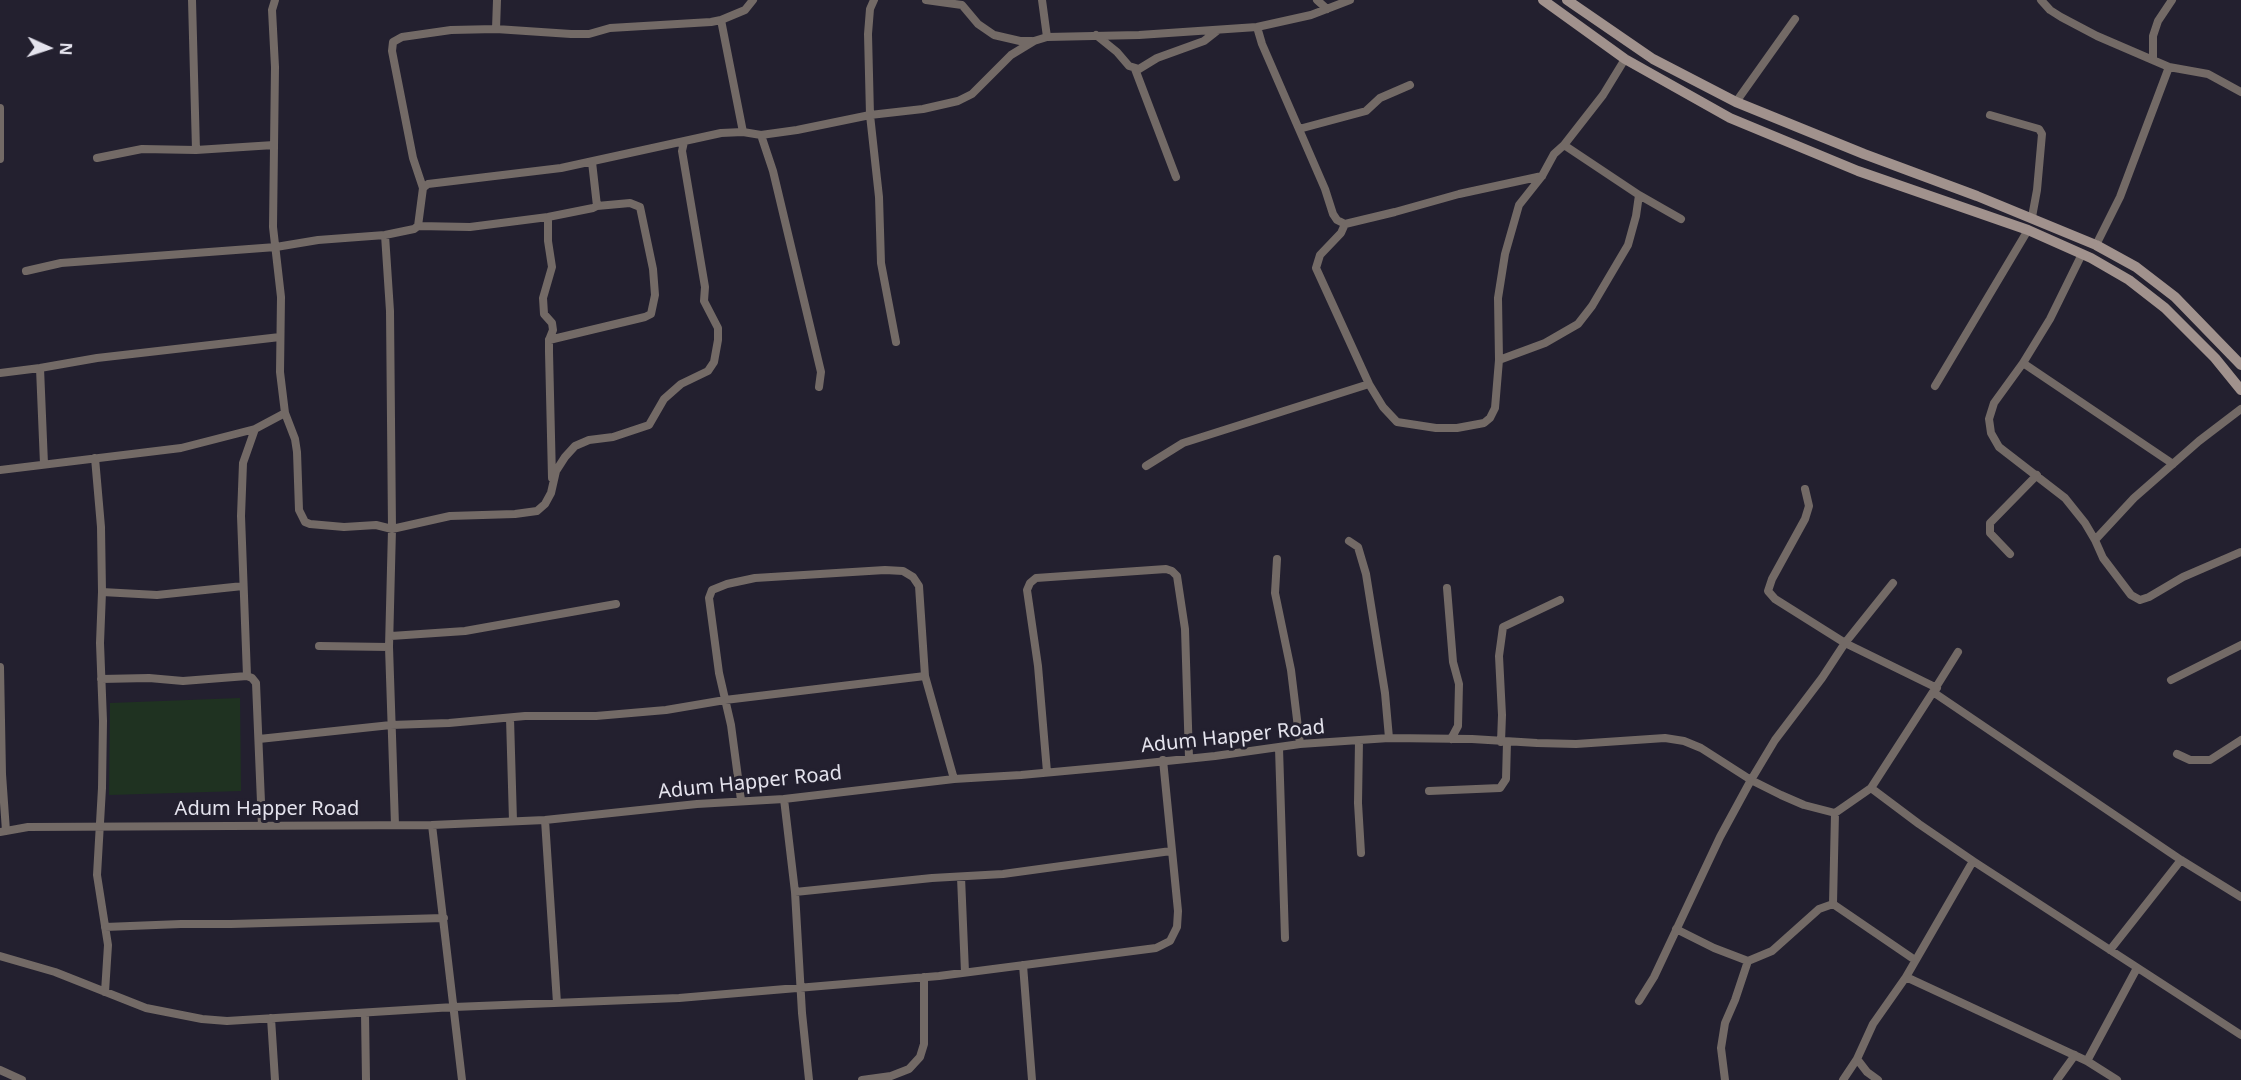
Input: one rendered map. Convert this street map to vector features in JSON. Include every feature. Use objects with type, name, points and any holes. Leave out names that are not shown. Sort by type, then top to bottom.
[{"type":"street","points":[[192,0],[196,150]]},
{"type":"street","points":[[275,0],[272,10],[275,67],[273,227],[281,297],[280,372],[285,413],[296,439],[299,510],[305,522],[330,526],[392,528],[450,516],[537,511],[544,504],[551,493],[552,481],[549,340],[553,330],[552,324],[544,314],[543,298],[552,267],[548,241],[548,217]]},
{"type":"street","points":[[496,29],[497,0]]},
{"type":"street","points":[[418,226],[423,188],[411,147],[392,51],[393,42],[402,38],[451,30],[496,29],[589,34],[610,28],[684,25],[721,20],[745,9],[753,0]]},
{"type":"street","points":[[874,0],[870,9],[868,34],[870,115],[879,197],[881,263],[896,342]]},
{"type":"street","points":[[926,0],[961,3],[978,24],[994,35],[1034,41]]},
{"type":"street","points":[[1042,0],[1047,37]]},
{"type":"street","points":[[1317,0],[1326,9]]},
{"type":"street","points":[[423,188],[433,183],[561,168],[721,133],[743,132],[761,135],[870,115],[923,109],[958,101],[972,94],[1011,55],[1034,41],[1047,37],[1139,35],[1257,27],[1326,9],[1350,0]]},
{"type":"street","points":[[1543,0],[1625,59],[1730,118],[1858,171],[2028,230],[2082,254],[2128,280],[2165,308],[2215,358],[2241,390]]},
{"type":"street","points":[[1557,12],[1568,0],[1653,59],[1736,102],[2096,245],[2136,267],[2175,297],[2241,365]]},
{"type":"street","points":[[2041,0],[2061,17],[2153,60],[2169,67],[2208,74],[2241,92]]},
{"type":"street","points":[[2153,60],[2153,36],[2158,21],[2172,0]]},
{"type":"street","points":[[1736,102],[1795,18]]},
{"type":"street","points":[[721,20],[743,132]]},
{"type":"street","points":[[1257,27],[1262,44],[1325,189],[1332,214],[1337,220],[1345,224],[1460,194],[1542,176]]},
{"type":"street","points":[[1135,69],[1157,58],[1204,41],[1218,30]]},
{"type":"street","points":[[1096,35],[1135,69],[1176,177]]},
{"type":"street","points":[[1345,224],[1341,233],[1320,255],[1316,268],[1369,384],[1383,407],[1397,422],[1409,425],[1457,428],[1484,423],[1490,418],[1495,408],[1499,360],[1498,298],[1508,243],[1519,205],[1542,176],[1554,154],[1564,146],[1603,95],[1625,59]]},
{"type":"street","points":[[2096,245],[2120,197],[2169,67]]},
{"type":"street","points":[[1299,129],[1366,111],[1380,98],[1410,85]]},
{"type":"street","points":[[0,108],[0,159]]},
{"type":"street","points":[[1990,115],[2038,129],[2042,134],[2032,218]]},
{"type":"street","points":[[761,135],[773,171],[816,355],[822,372],[819,387]]},
{"type":"street","points":[[552,481],[565,457],[575,446],[649,425],[664,399],[681,384],[708,371],[714,362],[718,328],[704,301],[705,287],[682,151],[684,142]]},
{"type":"street","points":[[97,158],[142,149],[196,150],[274,145]]},
{"type":"street","points":[[1564,146],[1639,195],[1681,219]]},
{"type":"street","points":[[1858,171],[1864,154]]},
{"type":"street","points":[[592,162],[597,206]]},
{"type":"street","points":[[1499,360],[1545,343],[1578,324],[1592,306],[1628,245],[1639,195]]},
{"type":"street","points":[[26,271],[61,263],[276,247],[318,240],[385,235],[414,229],[418,226],[470,227],[548,217],[597,206],[630,203],[640,207],[653,269],[655,295],[651,314],[549,340]]},
{"type":"street","points":[[1935,386],[2028,230]]},
{"type":"street","points":[[385,235],[390,311],[392,528],[390,647],[395,825]]},
{"type":"street","points":[[2082,254],[2050,319],[2023,363],[1994,403],[1989,419],[1991,433],[1998,447],[2065,498],[2085,523],[2103,558],[2131,595],[2140,600],[2183,577],[2241,552]]},
{"type":"street","points":[[0,373],[97,358],[280,337]]},
{"type":"street","points":[[2023,363],[2173,464]]},
{"type":"street","points":[[40,368],[44,464]]},
{"type":"street","points":[[1146,466],[1183,443],[1369,384]]},
{"type":"street","points":[[2095,540],[2134,498],[2241,409]]},
{"type":"street","points":[[0,470],[181,448],[255,429],[285,413]]},
{"type":"street","points":[[247,676],[241,516],[243,463],[255,429]]},
{"type":"street","points":[[95,458],[101,527],[100,642],[103,721],[97,875],[108,945],[105,992]]},
{"type":"street","points":[[2010,554],[1990,533],[1990,523],[2037,475]]},
{"type":"street","points":[[1805,489],[1809,506],[1805,519],[1772,579],[1768,591],[1774,599],[1845,643],[1935,690],[2181,860],[2241,897]]},
{"type":"street","points":[[1349,541],[1358,547],[1366,574],[1385,693],[1389,738]]},
{"type":"street","points":[[1277,559],[1275,593],[1287,646],[1300,744]]},
{"type":"street","points":[[1047,772],[1038,666],[1027,590],[1036,578],[1166,569],[1177,576],[1181,589],[1186,640],[1189,758]]},
{"type":"street","points":[[741,800],[731,725],[709,598],[712,590],[755,578],[846,571],[903,571],[913,577],[919,586],[925,676],[954,778]]},
{"type":"street","points":[[1639,1001],[1654,977],[1720,837],[1775,740],[1822,678],[1845,643],[1893,583]]},
{"type":"street","points":[[102,592],[157,595],[243,586]]},
{"type":"street","points":[[1447,588],[1453,662],[1459,684],[1458,726],[1451,739]]},
{"type":"street","points":[[1429,791],[1500,788],[1506,779],[1499,656],[1503,627],[1560,600]]},
{"type":"street","points":[[390,636],[465,631],[616,604]]},
{"type":"street","points":[[319,645],[390,647]]},
{"type":"street","points":[[2171,680],[2241,645]]},
{"type":"street","points":[[1833,904],[1835,813],[1871,788],[1958,652]]},
{"type":"street","points":[[0,667],[3,831]]},
{"type":"street","points":[[101,679],[149,678],[183,681],[247,676],[252,678],[256,683],[262,826]]},
{"type":"street","points":[[259,739],[391,725],[430,725],[525,716],[596,716],[666,710],[725,700],[925,676]]},
{"type":"street","points":[[510,718],[513,821]]},
{"type":"street","name":"Adum Happer Road","points":[[3,831],[28,827],[432,825],[545,820],[741,800],[784,799],[954,778],[1021,775],[1300,744],[1389,738],[1576,744],[1665,738],[1684,741],[1701,748],[1751,780],[1804,805],[1835,813]]},
{"type":"street","points":[[2177,754],[2190,760],[2210,760],[2241,740]]},
{"type":"street","points":[[1359,741],[1360,853]]},
{"type":"street","points":[[1279,748],[1285,938]]},
{"type":"street","points":[[0,956],[55,972],[146,1008],[202,1019],[271,1018],[453,1007],[668,998],[924,977],[1139,951],[1156,948],[1170,941],[1178,927],[1163,760]]},
{"type":"street","points":[[1871,788],[1973,861],[2241,1035]]},
{"type":"street","points":[[784,799],[795,892],[809,1080]]},
{"type":"street","points":[[545,820],[557,1003]]},
{"type":"street","points":[[432,825],[462,1080]]},
{"type":"street","points":[[795,892],[1030,871],[1171,850]]},
{"type":"street","points":[[2110,950],[2181,860]]},
{"type":"street","points":[[1843,1080],[1857,1059],[1873,1024],[1906,977],[1973,861]]},
{"type":"street","points":[[961,877],[965,972]]},
{"type":"street","points":[[1676,928],[1714,948],[1748,961],[1772,951],[1820,909],[1833,904]]},
{"type":"street","points":[[1833,904],[1915,960]]},
{"type":"street","points":[[105,927],[444,918]]},
{"type":"street","points":[[1725,1080],[1721,1048],[1725,1023],[1736,1000],[1748,961]]},
{"type":"street","points":[[1023,965],[1032,1080]]},
{"type":"street","points":[[2087,1061],[2137,968]]},
{"type":"street","points":[[862,1080],[891,1076],[909,1069],[920,1057],[924,1044],[924,977]]},
{"type":"street","points":[[1906,977],[2075,1055],[2117,1080]]},
{"type":"street","points":[[365,1013],[366,1080]]},
{"type":"street","points":[[271,1018],[275,1080]]},
{"type":"street","points":[[2057,1080],[2075,1055]]},
{"type":"street","points":[[1857,1059],[1867,1072],[1878,1080]]},
{"type":"street","points":[[0,1070],[22,1080]]},
{"type":"green space","points":[[240,698],[241,791],[109,795],[110,703]]}]
